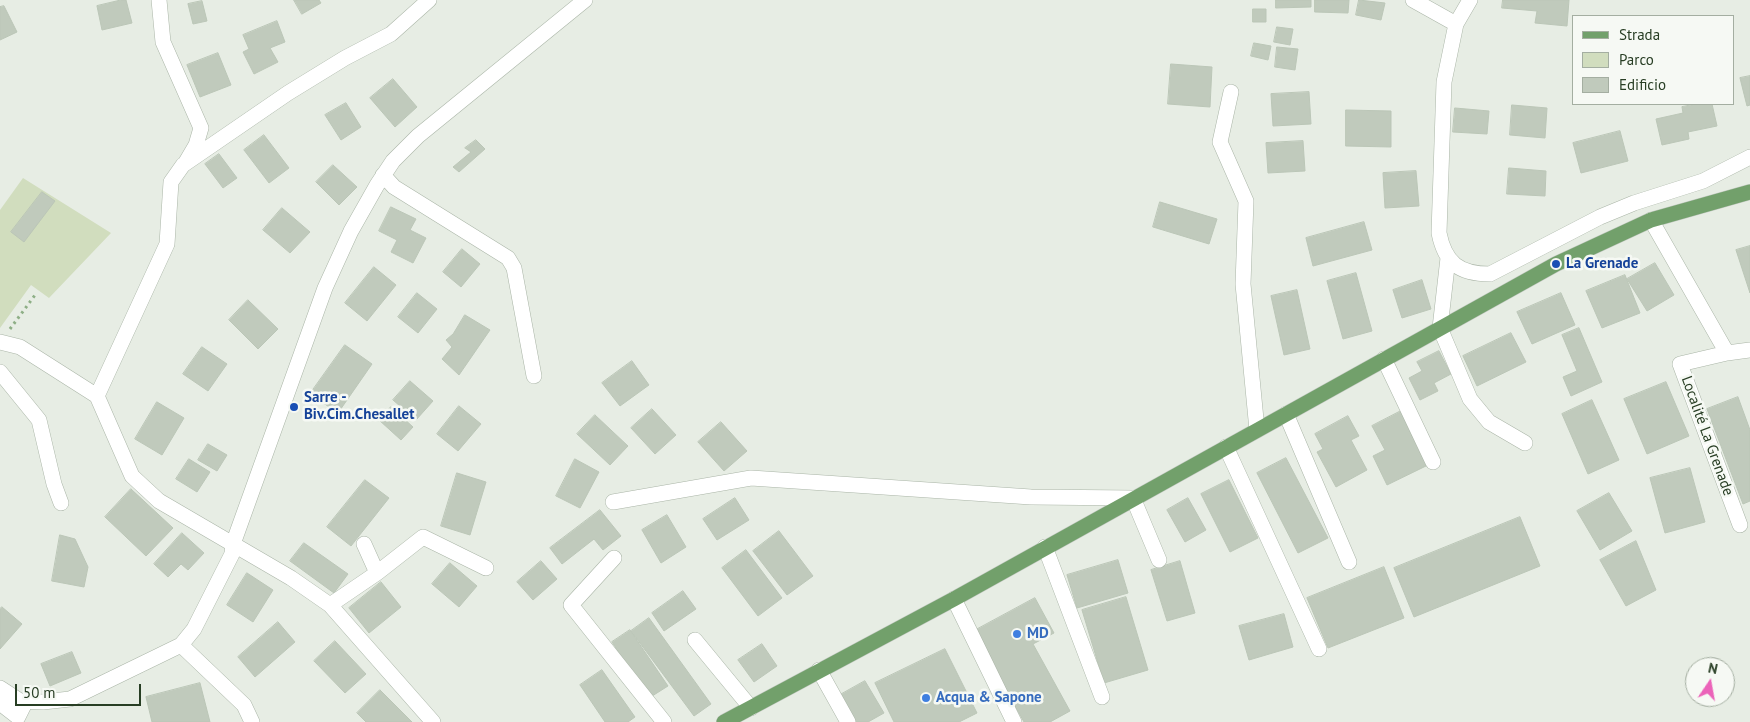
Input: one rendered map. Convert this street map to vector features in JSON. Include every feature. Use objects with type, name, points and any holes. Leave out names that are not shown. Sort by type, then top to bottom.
[{"type":"main road","points":[[724,722],[954,598],[1563,261],[1652,220],[1750,192]]},
{"type":"main road","points":[[1726,199],[1750,203]]},
{"type":"street","points":[[97,396],[167,244],[171,182],[196,145],[201,128],[163,42],[159,0]]},
{"type":"street","points":[[183,165],[238,130],[288,93],[345,58],[391,34],[429,0]]},
{"type":"street","points":[[0,688],[20,700],[26,701],[44,702],[70,699],[181,645],[194,629],[232,554],[233,544],[326,288],[351,231],[383,175],[393,161],[418,136],[585,0]]},
{"type":"street","points":[[1413,0],[1456,24]]},
{"type":"street","points":[[1470,0],[1456,24],[1444,82],[1439,232],[1442,248],[1457,267],[1474,274],[1490,274],[1600,217],[1634,203],[1703,181],[1750,157]]},
{"type":"street","points":[[1231,92],[1220,142],[1246,200],[1243,284],[1257,430]]},
{"type":"street","points":[[383,175],[410,197],[508,258],[514,268],[534,376]]},
{"type":"street","points":[[1652,220],[1728,353]]},
{"type":"street","points":[[1448,258],[1440,328],[1470,399],[1489,422],[1525,443]]},
{"type":"street","points":[[0,342],[20,347],[97,396],[132,476],[159,501],[291,578],[330,605],[433,722]]},
{"type":"street","name":"Localité La Grenade","points":[[1740,525],[1680,364],[1750,350]]},
{"type":"street","points":[[1384,359],[1433,462]]},
{"type":"street","points":[[0,372],[39,420],[54,484],[62,503]]},
{"type":"street","points":[[1286,414],[1349,562]]},
{"type":"street","points":[[1226,447],[1319,649]]},
{"type":"street","points":[[613,502],[751,478],[1031,497],[1133,498],[1159,560]]},
{"type":"street","points":[[330,605],[377,573],[423,537],[486,568]]},
{"type":"street","points":[[364,544],[377,573]]},
{"type":"street","points":[[1045,547],[1102,697]]},
{"type":"street","points":[[614,558],[571,605],[664,722]]},
{"type":"street","points":[[954,598],[1014,722]]},
{"type":"street","points":[[695,640],[751,708]]},
{"type":"street","points":[[181,645],[244,705],[252,722]]},
{"type":"street","points":[[819,670],[848,722]]},
{"type":"street","points":[[0,703],[18,717],[26,701]]},
{"type":"path","points":[[0,342],[35,295]]},
{"type":"green space","points":[[23,178],[111,233],[49,298],[31,285],[0,328],[0,210]]},
{"type":"building","points":[[126,0],[132,23],[102,30],[97,6]]},
{"type":"building","points":[[294,0],[319,0],[321,3],[302,14]]},
{"type":"building","points":[[1276,0],[1311,0],[1311,7],[1276,8]]},
{"type":"building","points":[[1315,0],[1349,0],[1348,13],[1315,12]]},
{"type":"building","points":[[1359,0],[1385,3],[1381,20],[1356,15]]},
{"type":"building","points":[[1503,0],[1569,0],[1567,26],[1535,23],[1537,11],[1502,8]]},
{"type":"building","points":[[202,1],[207,21],[193,24],[188,4]]},
{"type":"building","points":[[4,6],[17,32],[0,40],[0,7]]},
{"type":"building","points":[[1253,9],[1266,9],[1266,22],[1253,22]]},
{"type":"building","points":[[277,21],[285,42],[270,48],[278,62],[254,74],[243,52],[249,49],[243,35]]},
{"type":"building","points":[[1277,27],[1293,29],[1290,45],[1274,42]]},
{"type":"building","points":[[1254,43],[1271,46],[1268,60],[1251,56]]},
{"type":"building","points":[[1277,47],[1298,49],[1295,70],[1275,67]]},
{"type":"building","points":[[218,53],[231,85],[200,97],[187,65]]},
{"type":"building","points":[[1171,64],[1212,67],[1210,107],[1168,104]]},
{"type":"building","points":[[1750,76],[1750,105],[1747,106],[1740,78]]},
{"type":"building","points":[[393,79],[417,107],[395,127],[370,98]]},
{"type":"building","points":[[1309,92],[1311,124],[1273,126],[1271,94]]},
{"type":"building","points":[[346,103],[361,127],[341,140],[325,115]]},
{"type":"building","points":[[1512,105],[1547,108],[1545,138],[1510,135]]},
{"type":"building","points":[[1712,105],[1717,126],[1688,132],[1689,139],[1662,145],[1656,119],[1683,113],[1682,107]]},
{"type":"building","points":[[1455,108],[1489,111],[1487,134],[1453,132]]},
{"type":"building","points":[[1346,110],[1391,111],[1391,147],[1346,146]]},
{"type":"building","points":[[1620,131],[1628,161],[1581,173],[1573,143]]},
{"type":"building","points":[[264,135],[289,168],[269,183],[244,150]]},
{"type":"building","points":[[476,140],[485,149],[459,172],[453,167],[471,152],[465,148]]},
{"type":"building","points":[[1303,141],[1305,171],[1268,173],[1266,143]]},
{"type":"building","points":[[219,154],[237,178],[223,188],[205,164]]},
{"type":"building","points":[[333,165],[357,187],[339,205],[316,182]]},
{"type":"building","points":[[1509,168],[1546,171],[1545,196],[1507,194]]},
{"type":"building","points":[[1416,171],[1419,206],[1385,208],[1383,173]]},
{"type":"building","points":[[42,192],[55,201],[24,242],[11,232]]},
{"type":"building","points":[[1160,202],[1217,219],[1209,244],[1153,227]]},
{"type":"building","points":[[391,207],[416,219],[410,230],[426,238],[413,263],[391,252],[397,240],[379,231]]},
{"type":"building","points":[[282,208],[310,232],[290,253],[263,230]]},
{"type":"building","points":[[1364,222],[1372,250],[1313,266],[1306,238]]},
{"type":"building","points":[[1750,246],[1750,293],[1736,250]]},
{"type":"building","points":[[462,249],[480,264],[461,287],[443,272]]},
{"type":"building","points":[[1655,263],[1674,295],[1647,311],[1627,279]]},
{"type":"building","points":[[374,267],[396,285],[367,321],[345,303]]},
{"type":"building","points":[[1356,273],[1372,331],[1343,339],[1327,281]]},
{"type":"building","points":[[1625,275],[1640,313],[1602,328],[1586,291]]},
{"type":"building","points":[[1422,280],[1431,309],[1402,318],[1393,290]]},
{"type":"building","points":[[1297,290],[1310,349],[1284,355],[1271,296]]},
{"type":"building","points":[[417,293],[437,309],[418,333],[398,317]]},
{"type":"building","points":[[1561,293],[1575,325],[1532,344],[1517,312]]},
{"type":"building","points":[[248,300],[278,329],[258,349],[229,320]]},
{"type":"building","points":[[465,315],[490,330],[459,375],[442,359],[452,347],[446,340],[453,334]]},
{"type":"building","points":[[1579,328],[1602,382],[1571,396],[1563,377],[1577,371],[1562,335]]},
{"type":"building","points":[[1511,333],[1526,362],[1477,386],[1463,356]]},
{"type":"building","points":[[345,345],[372,364],[338,413],[310,394]]},
{"type":"building","points":[[202,347],[227,364],[208,391],[183,374]]},
{"type":"building","points":[[1439,351],[1451,374],[1434,383],[1438,391],[1420,400],[1409,378],[1422,371],[1417,362]]},
{"type":"building","points":[[632,361],[649,385],[620,406],[602,383]]},
{"type":"building","points":[[410,381],[433,401],[416,420],[393,400]]},
{"type":"building","points":[[1666,382],[1689,436],[1647,454],[1624,399]]},
{"type":"building","points":[[1738,397],[1750,430],[1750,501],[1743,504],[1707,409]]},
{"type":"building","points":[[1592,400],[1619,460],[1588,474],[1562,414]]},
{"type":"building","points":[[157,402],[184,418],[162,455],[135,439]]},
{"type":"building","points":[[459,406],[481,424],[458,451],[437,434]]},
{"type":"building","points":[[391,407],[413,427],[401,440],[379,420]]},
{"type":"building","points":[[652,409],[676,435],[655,454],[631,428]]},
{"type":"building","points":[[1401,411],[1428,465],[1387,485],[1373,456],[1385,450],[1372,426]]},
{"type":"building","points":[[595,415],[628,446],[610,465],[577,434]]},
{"type":"building","points":[[1348,416],[1359,436],[1351,440],[1367,470],[1336,487],[1317,452],[1323,449],[1315,434]]},
{"type":"building","points":[[721,422],[747,451],[724,471],[698,442]]},
{"type":"building","points":[[208,444],[227,455],[217,471],[198,460]]},
{"type":"building","points":[[1286,458],[1328,538],[1298,553],[1257,473]]},
{"type":"building","points":[[189,459],[210,472],[197,492],[176,479]]},
{"type":"building","points":[[575,459],[599,472],[580,508],[556,496]]},
{"type":"building","points":[[1690,468],[1705,522],[1665,533],[1650,478]]},
{"type":"building","points":[[457,473],[486,482],[470,535],[441,526]]},
{"type":"building","points":[[365,480],[389,498],[351,546],[327,527]]},
{"type":"building","points":[[1229,480],[1258,538],[1230,552],[1201,494]]},
{"type":"building","points":[[131,489],[173,528],[146,556],[105,517]]},
{"type":"building","points":[[1609,493],[1632,531],[1600,550],[1577,511]]},
{"type":"building","points":[[735,498],[749,520],[717,540],[703,519]]},
{"type":"building","points":[[1188,498],[1206,530],[1185,542],[1167,510]]},
{"type":"building","points":[[600,510],[621,536],[603,550],[594,539],[562,564],[550,548]]},
{"type":"building","points":[[667,515],[686,547],[661,563],[642,530]]},
{"type":"building","points":[[1520,517],[1540,566],[1414,617],[1394,568]]},
{"type":"building","points":[[779,531],[813,576],[787,595],[753,551]]},
{"type":"building","points":[[182,533],[204,553],[188,570],[181,564],[168,577],[154,564]]},
{"type":"building","points":[[60,535],[75,539],[88,567],[84,587],[52,581]]},
{"type":"building","points":[[1636,541],[1656,590],[1626,606],[1600,560]]},
{"type":"building","points":[[304,543],[348,574],[334,593],[290,561]]},
{"type":"building","points":[[746,550],[782,598],[758,616],[722,568]]},
{"type":"building","points":[[1118,560],[1128,593],[1077,608],[1067,575]]},
{"type":"building","points":[[541,561],[557,579],[533,600],[517,582]]},
{"type":"building","points":[[1180,561],[1195,613],[1167,621],[1151,570]]},
{"type":"building","points":[[450,563],[477,586],[459,607],[432,584]]},
{"type":"building","points":[[1384,567],[1404,618],[1328,648],[1307,598]]},
{"type":"building","points":[[247,573],[273,590],[253,622],[227,605]]},
{"type":"building","points":[[381,582],[401,607],[369,633],[349,608]]},
{"type":"building","points":[[683,591],[696,609],[664,631],[652,613]]},
{"type":"building","points":[[1126,597],[1148,670],[1104,683],[1082,610]]},
{"type":"building","points":[[1035,598],[1054,633],[1033,644],[1070,711],[1050,722],[1024,722],[974,631]]},
{"type":"building","points":[[2,607],[22,624],[0,649],[0,609]]},
{"type":"building","points":[[1284,614],[1293,647],[1249,660],[1239,626]]},
{"type":"building","points":[[649,618],[711,704],[694,716],[631,631]]},
{"type":"building","points":[[278,622],[295,642],[255,677],[238,657]]},
{"type":"building","points":[[630,630],[668,686],[649,698],[612,642]]},
{"type":"building","points":[[335,641],[366,674],[345,693],[314,661]]},
{"type":"building","points":[[762,644],[777,666],[754,682],[738,660]]},
{"type":"building","name":"Acqua & Sapone","points":[[945,649],[977,713],[959,722],[894,722],[875,683]]},
{"type":"building","points":[[72,652],[81,673],[50,686],[41,664]]},
{"type":"building","points":[[602,670],[635,717],[628,722],[605,722],[580,685]]},
{"type":"building","points":[[865,681],[884,713],[868,722],[855,722],[840,695]]},
{"type":"building","points":[[200,683],[210,722],[152,722],[146,697]]},
{"type":"building","points":[[380,690],[412,722],[366,722],[357,713]]},
{"type":"place","name":"La Grenade","points":[[1556,264]]},
{"type":"place","name":"Sarre - Biv.Cim.Chesallet","points":[[294,407]]},
{"type":"place","name":"MD","points":[[1017,634]]},
{"type":"place","name":"Acqua & Sapone","points":[[926,698]]}]
